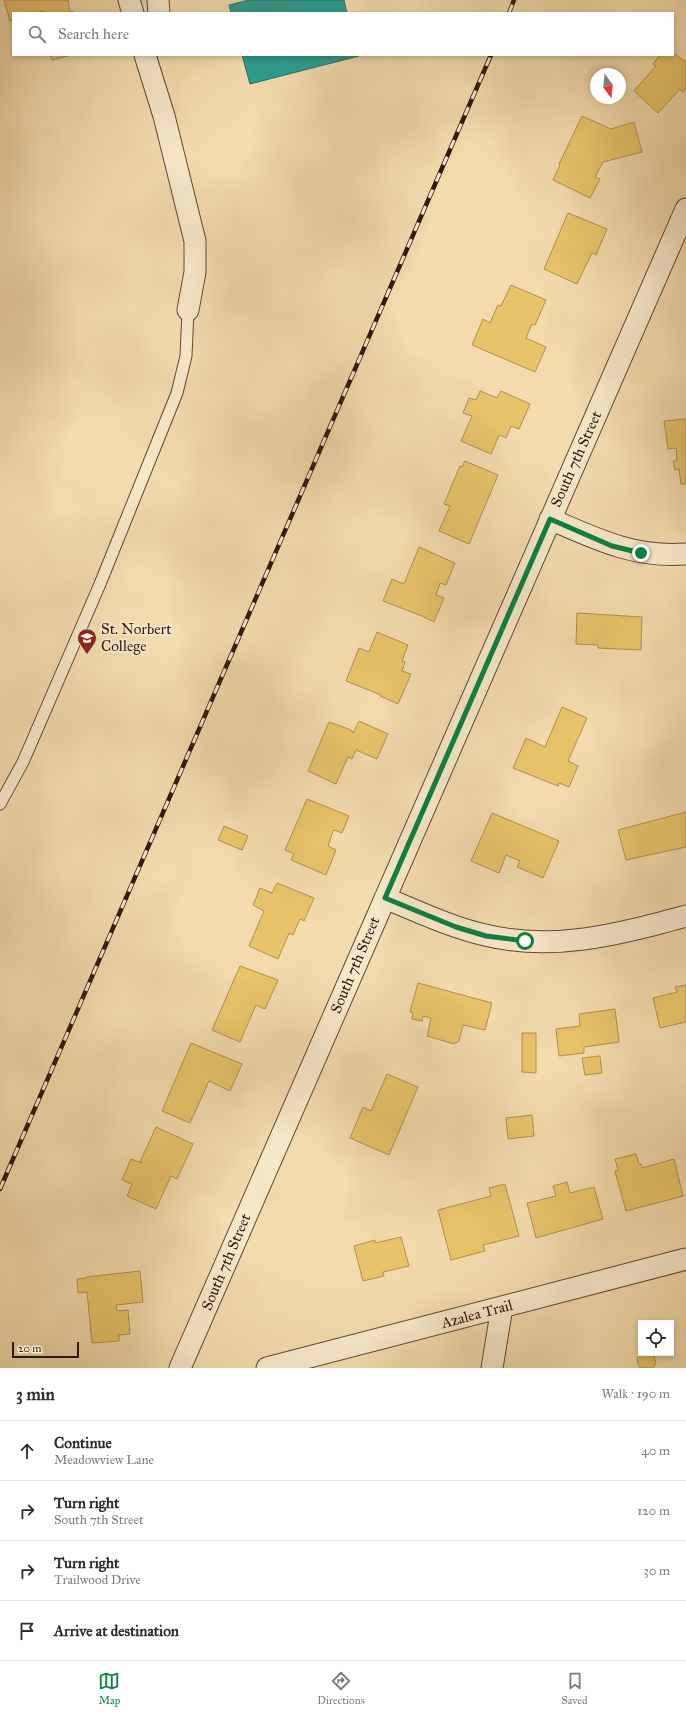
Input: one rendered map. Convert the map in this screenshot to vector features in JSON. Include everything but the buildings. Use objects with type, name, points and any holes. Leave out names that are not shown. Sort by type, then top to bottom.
[{"type":"street","points":[[129,0],[133,12]]},
{"type":"street","points":[[158,0],[159,12]]},
{"type":"street","points":[[149,61],[195,241],[195,272],[188,310]]},
{"type":"street","name":"South 7th Street","points":[[180,1368],[686,208]]},
{"type":"street","points":[[550,519],[612,546],[641,553],[673,555],[686,554]]},
{"type":"street","points":[[385,898],[456,927],[486,936],[525,941],[572,941],[616,934],[686,916]]},
{"type":"street","name":"Azalea Trail","points":[[267,1368],[686,1259]]},
{"type":"street","points":[[492,1368],[502,1307]]},
{"type":"lane","points":[[0,804],[26,755],[100,584],[177,393],[186,356],[188,310]]},
{"type":"railway","points":[[509,12],[514,0]]},
{"type":"railway","points":[[0,1189],[491,56]]},
{"type":"place","name":"St. Norbert College","points":[[87,655]]},
{"type":"route","points":[[525,941],[486,936],[456,927],[385,898],[550,519],[612,546],[641,553]]}]
